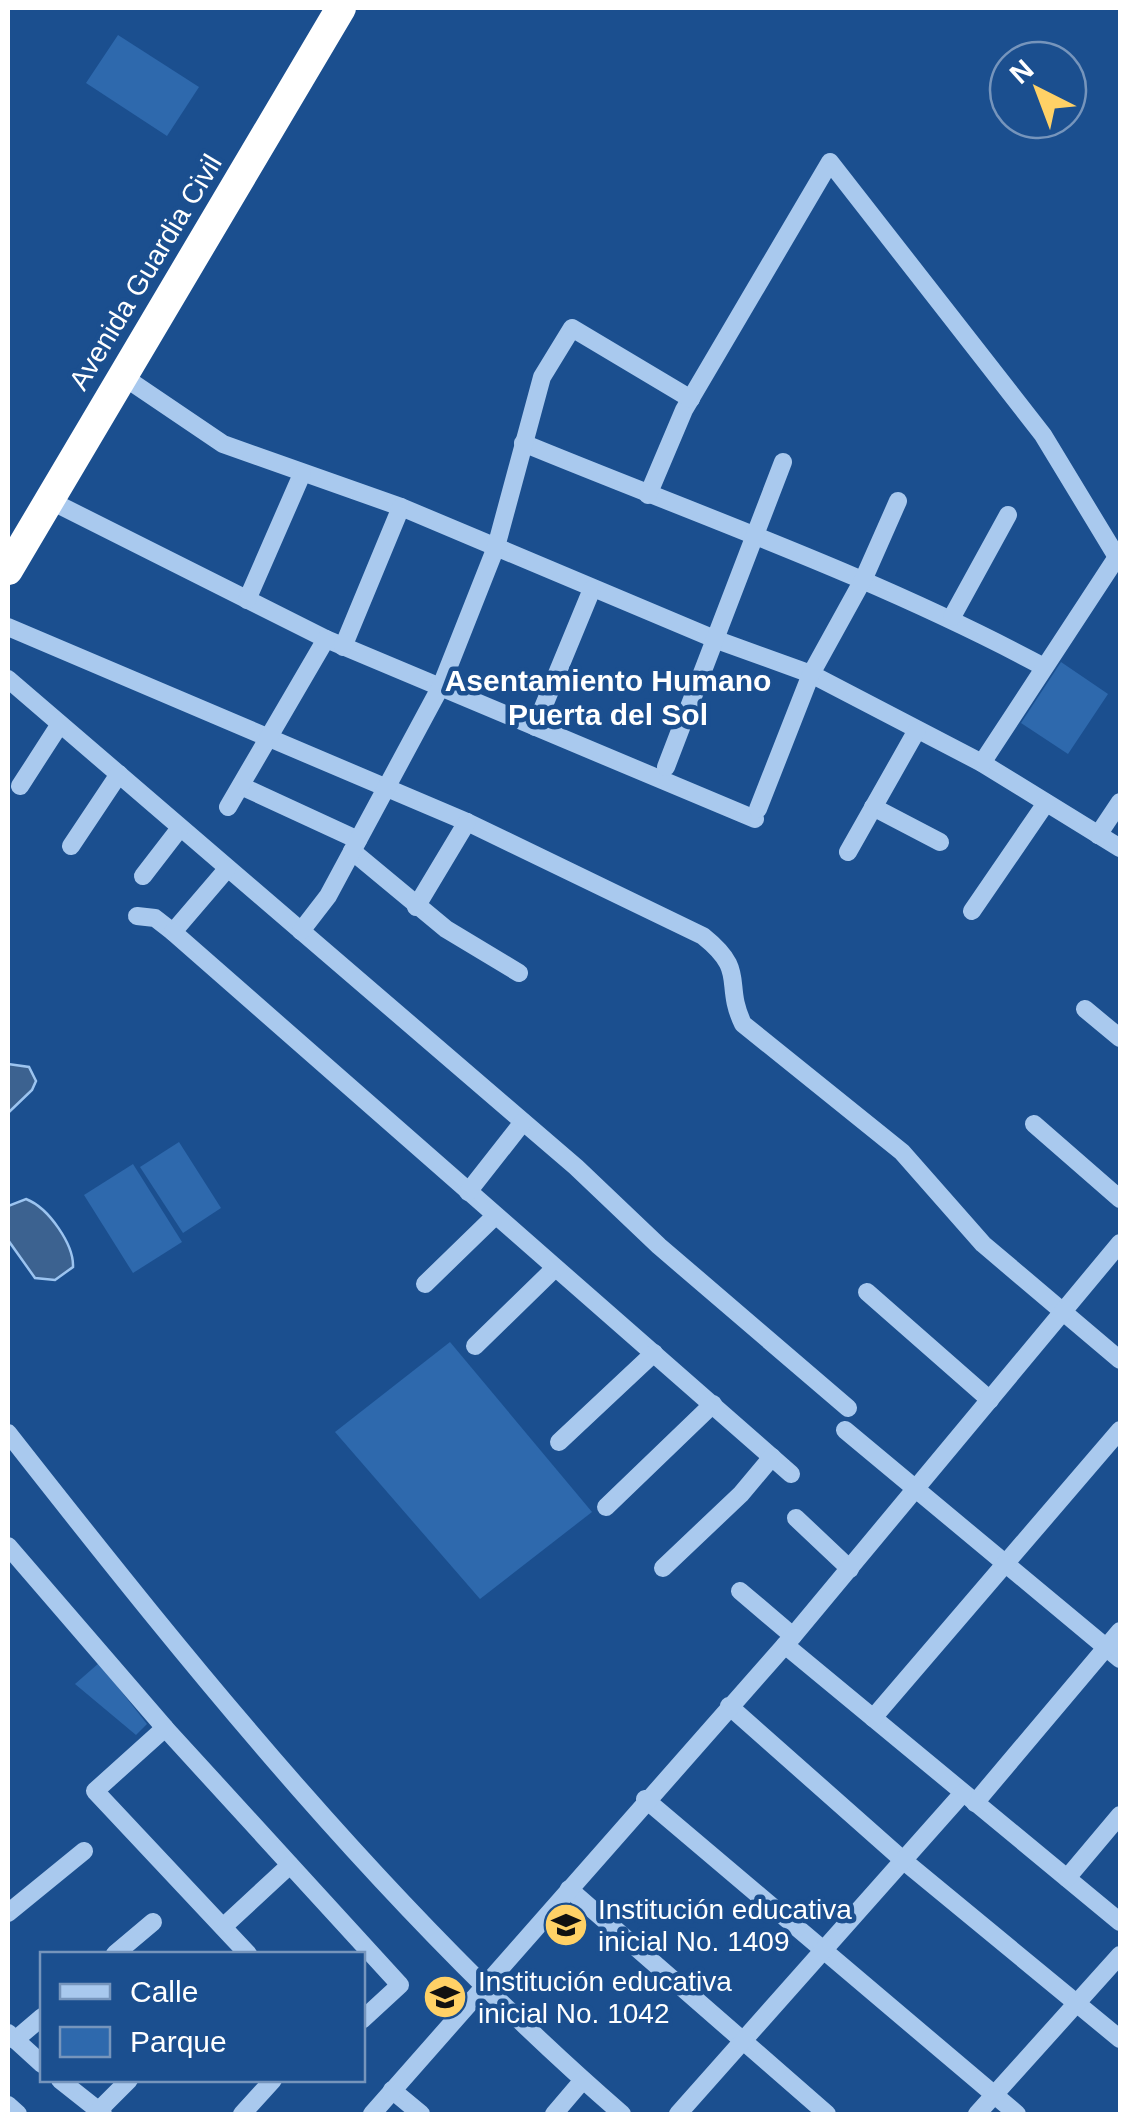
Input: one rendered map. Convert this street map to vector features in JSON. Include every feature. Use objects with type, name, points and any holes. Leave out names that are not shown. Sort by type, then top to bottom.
[{"type":"highway","name":"Avenida Guardia Civil","points":[[8,570],[340,8]]},
{"type":"street","points":[[648,495],[691,399],[830,162],[1043,435],[1119,560],[982,763]]},
{"type":"street","points":[[301,931],[355,846],[441,686],[496,547],[542,377],[572,328],[691,399]]},
{"type":"street","points":[[121,375],[223,444],[401,507],[717,640],[811,674],[982,763],[1120,848]]},
{"type":"street","points":[[523,443],[864,578],[952,618],[1044,667]]},
{"type":"street","points":[[666,767],[759,534],[783,462]]},
{"type":"street","points":[[247,600],[302,474]]},
{"type":"street","points":[[49,500],[344,647],[756,814],[811,674],[864,578],[898,501]]},
{"type":"street","points":[[344,647],[401,507]]},
{"type":"street","points":[[952,618],[1008,515]]},
{"type":"street","points":[[535,727],[592,588]]},
{"type":"street","points":[[8,627],[467,822],[703,936],[724,953],[734,971],[734,1006],[743,1024],[902,1152],[983,1244],[1120,1360]]},
{"type":"street","points":[[228,807],[326,639]]},
{"type":"street","points":[[8,679],[848,1408]]},
{"type":"street","points":[[20,786],[60,724]]},
{"type":"street","points":[[848,852],[917,730]]},
{"type":"street","points":[[71,846],[120,774]]},
{"type":"street","points":[[241,786],[355,846],[416,906],[519,973]]},
{"type":"street","points":[[1098,835],[1120,802]]},
{"type":"street","points":[[972,911],[1046,803]]},
{"type":"street","points":[[873,807],[940,842]]},
{"type":"street","points":[[416,906],[467,822]]},
{"type":"street","points":[[144,876],[180,828]]},
{"type":"street","points":[[173,932],[227,868]]},
{"type":"street","points":[[136,916],[155,918],[173,932],[792,1474]]},
{"type":"street","points":[[1085,1010],[1120,1038]]},
{"type":"street","points":[[468,1192],[523,1122]]},
{"type":"street","points":[[1034,1124],[1120,1199]]},
{"type":"street","points":[[425,1284],[495,1216]]},
{"type":"street","points":[[372,2114],[918,1490],[1120,1242]]},
{"type":"street","points":[[474,1346],[555,1268]]},
{"type":"street","points":[[866,1292],[990,1400]]},
{"type":"street","points":[[559,1442],[654,1353]]},
{"type":"street","points":[[606,1507],[713,1404]]},
{"type":"street","points":[[845,1430],[1114,1653]]},
{"type":"street","points":[[873,1718],[1120,1430]]},
{"type":"street","points":[[8,1433],[215,1695],[483,1989],[622,2114]]},
{"type":"street","points":[[663,1568],[742,1494],[772,1457]]},
{"type":"street","points":[[796,1518],[850,1569]]},
{"type":"street","points":[[8,1546],[14,1559],[400,1985],[365,2017]]},
{"type":"street","points":[[740,1591],[873,1718],[1120,1922]]},
{"type":"street","points":[[678,2114],[904,1861],[1114,1653],[1120,1631]]},
{"type":"street","points":[[729,1706],[904,1861],[1120,2039]]},
{"type":"street","points":[[165,1728],[95,1791],[246,1952]]},
{"type":"street","points":[[645,1800],[1018,2114]]},
{"type":"street","points":[[1067,1878],[1120,1815]]},
{"type":"street","points":[[8,1913],[84,1850]]},
{"type":"street","points":[[222,1927],[290,1864]]},
{"type":"street","points":[[569,1889],[827,2114]]},
{"type":"street","points":[[117,1952],[154,1922]]},
{"type":"street","points":[[977,2114],[1120,1955]]},
{"type":"street","points":[[40,2018],[12,2036],[40,2062]]},
{"type":"street","points":[[554,2114],[583,2080]]},
{"type":"street","points":[[62,2082],[100,2113],[126,2082]]},
{"type":"street","points":[[242,2114],[272,2082]]},
{"type":"street","points":[[392,2090],[421,2114]]},
{"type":"street","points":[[8,2106],[18,2114]]},
{"type":"green space","points":[[118,35],[199,87],[167,136],[86,83]]},
{"type":"green space","points":[[1061,662],[1108,694],[1068,754],[1021,723]]},
{"type":"green space","points":[[179,1142],[221,1208],[183,1233],[140,1167]]},
{"type":"green space","points":[[133,1164],[182,1242],[133,1273],[84,1195]]},
{"type":"green space","points":[[450,1342],[592,1512],[480,1599],[335,1432]]},
{"type":"green space","points":[[99,1663],[147,1724],[136,1735],[75,1684]]},
{"type":"shaded area","points":[[8,1064],[29,1067],[36,1081],[8,1113]]},
{"type":"shaded area","points":[[26,1199],[51,1219],[69,1248],[73,1267],[55,1280],[35,1278],[8,1240],[8,1206]]},
{"type":"place","name":"Institución educativa inicial No. 1409","points":[[566,1925]]},
{"type":"place","name":"Institución educativa inicial No. 1042","points":[[445,1997]]},
{"type":"district","name":"Asentamiento Humano Puerta del Sol","points":[[608,698]]}]
